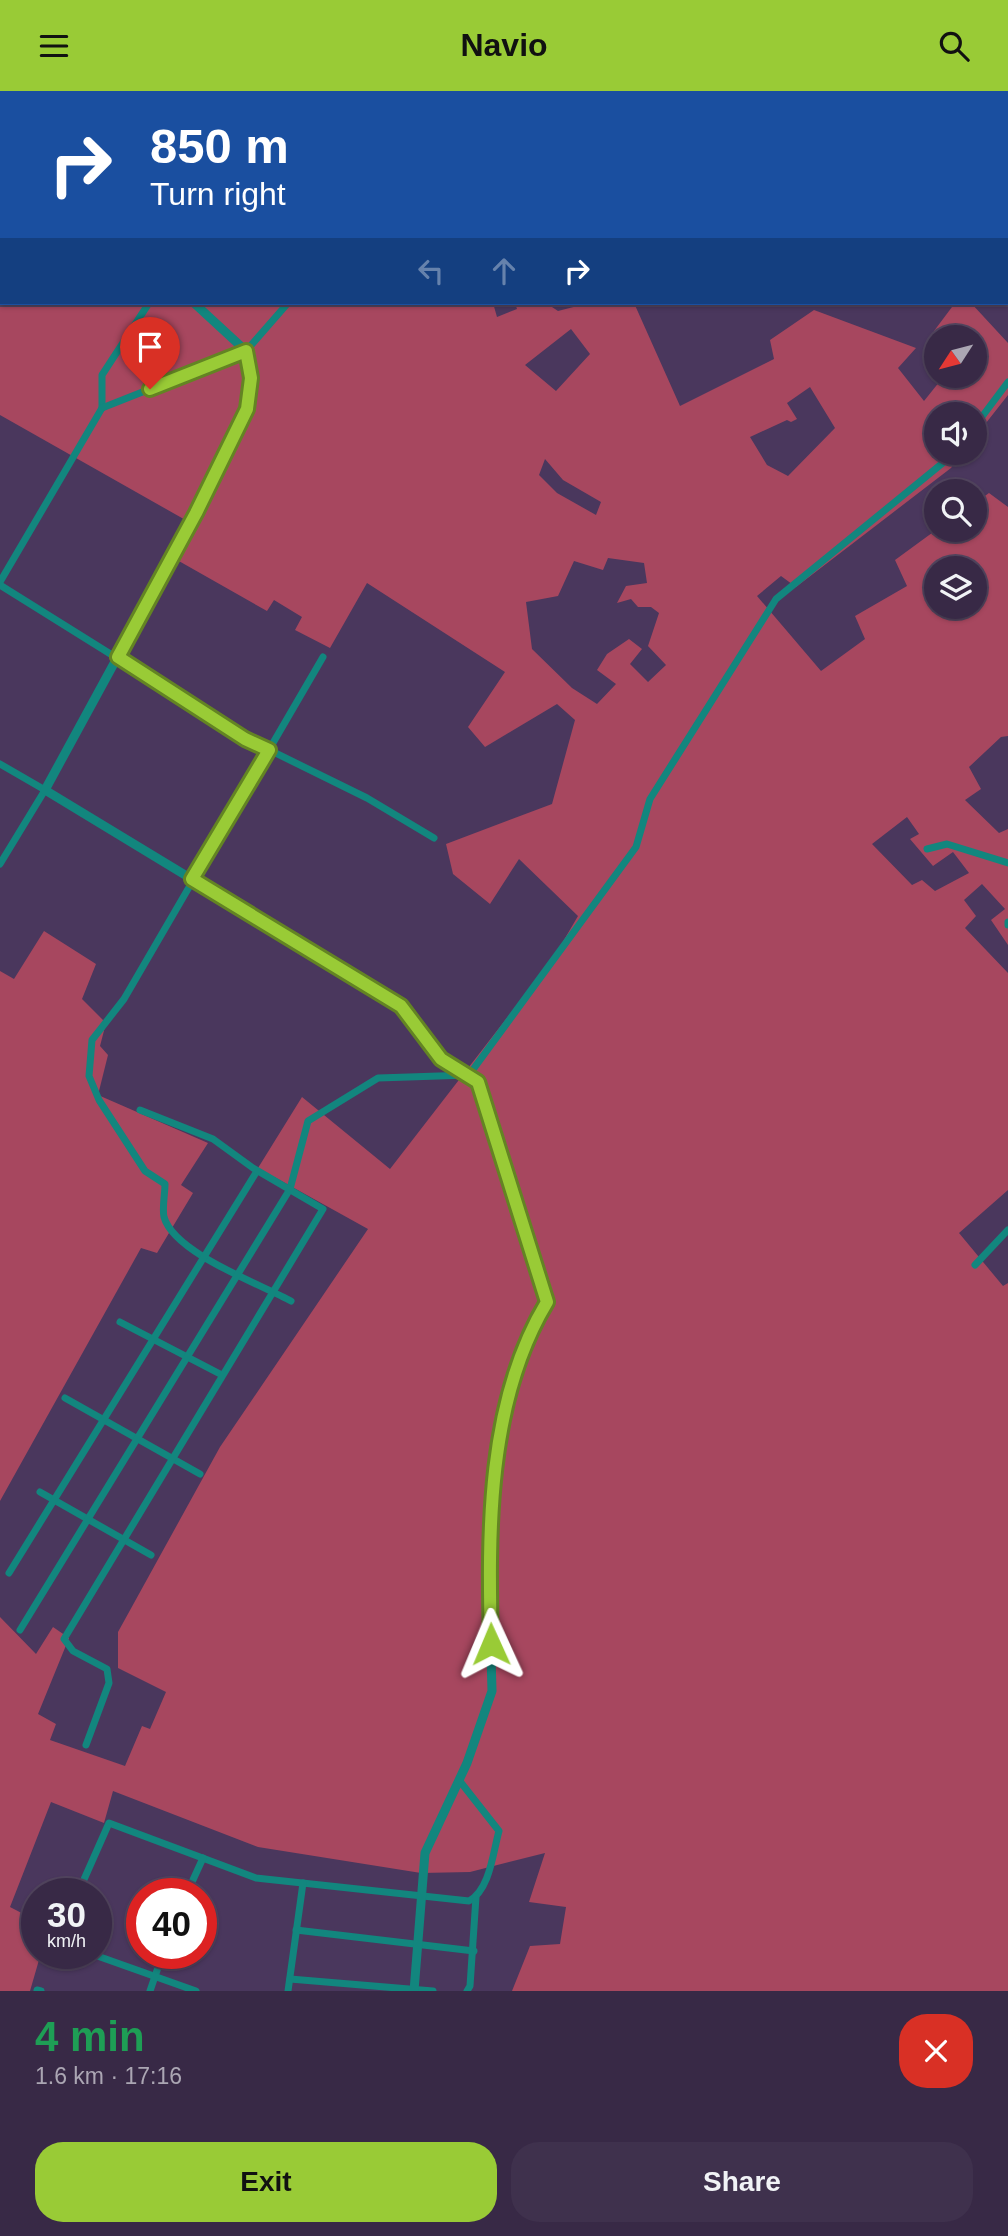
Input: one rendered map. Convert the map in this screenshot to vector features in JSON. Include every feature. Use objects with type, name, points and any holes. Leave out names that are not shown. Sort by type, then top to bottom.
[{"type":"street","points":[[148,305],[102,375],[102,408],[0,583],[245,739],[367,797],[434,838]]},
{"type":"street","points":[[0,865],[45,790],[196,513],[247,409],[251,378],[246,351],[196,305]]},
{"type":"street","points":[[102,408],[246,351],[286,305]]},
{"type":"street","points":[[987,410],[1008,381]]},
{"type":"street","points":[[469,1075],[636,848],[650,799],[776,599],[940,465]]},
{"type":"street","points":[[291,1301],[237,1275],[180,1240],[164,1218],[165,1184],[145,1171],[99,1100],[89,1076],[92,1040],[124,999],[323,657]]},
{"type":"street","points":[[0,764],[401,1006],[441,1059],[478,1082],[547,1302],[529,1332],[504,1412],[488,1548],[492,1691],[459,1780],[425,1853],[424,1896],[415,1990]]},
{"type":"street","points":[[928,849],[947,844],[1008,863]]},
{"type":"street","points":[[20,1630],[290,1189],[309,1121],[379,1078],[469,1075]]},
{"type":"street","points":[[86,1745],[109,1683],[107,1669],[73,1651],[64,1639],[323,1209],[257,1171],[213,1139],[140,1109]]},
{"type":"street","points":[[9,1573],[257,1171]]},
{"type":"street","points":[[975,1265],[1008,1230]]},
{"type":"street","points":[[120,1322],[222,1375]]},
{"type":"street","points":[[65,1398],[200,1474]]},
{"type":"street","points":[[40,1492],[151,1555]]},
{"type":"street","points":[[459,1780],[499,1831],[488,1873],[476,1897],[474,1951],[467,1991]]},
{"type":"street","points":[[85,1878],[109,1823],[257,1878],[469,1901],[476,1897]]},
{"type":"street","points":[[194,1878],[204,1858]]},
{"type":"street","points":[[288,1991],[303,1883]]},
{"type":"street","points":[[296,1930],[474,1951]]},
{"type":"street","points":[[112,1961],[196,1991]]},
{"type":"street","points":[[150,1991],[157,1969]]},
{"type":"street","points":[[290,1979],[433,1991]]},
{"type":"shaded area","points":[[0,305],[494,305],[497,317],[517,309],[516,305],[549,305],[558,311],[581,305],[635,305],[680,406],[774,359],[770,340],[814,310],[916,348],[898,368],[924,401],[934,389],[987,389],[987,325],[938,325],[954,305],[973,305],[1008,343],[1008,395],[987,422],[987,402],[924,402],[924,465],[953,465],[951,468],[937,479],[924,479],[924,489],[796,587],[781,576],[757,596],[821,671],[865,639],[855,616],[907,586],[895,560],[924,539],[924,542],[987,542],[987,494],[989,493],[1008,507],[1008,736],[1001,737],[969,767],[981,789],[965,800],[999,833],[1008,829],[1008,945],[991,920],[1005,909],[982,884],[964,900],[976,916],[965,928],[1008,973],[1008,1190],[959,1233],[1003,1286],[1008,1283],[1008,1991],[512,1991],[530,1946],[560,1944],[566,1907],[529,1902],[545,1853],[470,1872],[421,1873],[258,1847],[113,1791],[104,1823],[51,1802],[10,1907],[21,1913],[21,1969],[36,1969],[30,1991],[0,1991],[0,1617],[36,1654],[53,1627],[69,1638],[38,1714],[56,1724],[50,1740],[125,1766],[142,1726],[150,1729],[166,1692],[118,1668],[118,1632],[220,1447],[368,1229],[258,1168],[302,1097],[390,1169],[554,957],[578,916],[519,859],[490,904],[453,874],[446,844],[552,804],[575,720],[557,704],[485,747],[468,727],[505,672],[367,583],[330,648],[295,630],[302,617],[274,600],[267,611],[170,556],[189,522],[0,415]],"holes":[[[571,329],[590,354],[556,391],[525,365]],[[810,387],[835,428],[788,476],[767,465],[750,437],[787,420],[791,422],[797,419],[787,403]],[[545,459],[563,480],[601,502],[596,515],[557,493],[539,475]],[[608,558],[644,563],[647,583],[626,586],[617,603],[631,599],[638,607],[651,607],[659,613],[648,646],[666,665],[648,682],[630,664],[642,649],[629,639],[607,654],[597,670],[616,684],[597,704],[572,688],[532,649],[526,602],[558,596],[574,561],[603,570]],[[907,817],[919,834],[910,839],[933,866],[953,852],[969,873],[935,891],[922,880],[912,885],[872,844]]]},
{"type":"shaded area","points":[[44,931],[96,964],[82,999],[106,1023],[100,1046],[108,1055],[98,1095],[208,1143],[181,1185],[193,1193],[157,1253],[141,1248],[0,1501],[0,971],[14,979]]},
{"type":"route","points":[[150,389],[246,351],[251,378],[247,409],[196,513],[118,657],[245,739],[269,750],[192,879],[401,1006],[441,1059],[478,1082],[547,1302],[529,1332],[504,1412],[488,1548],[491,1644]]}]
